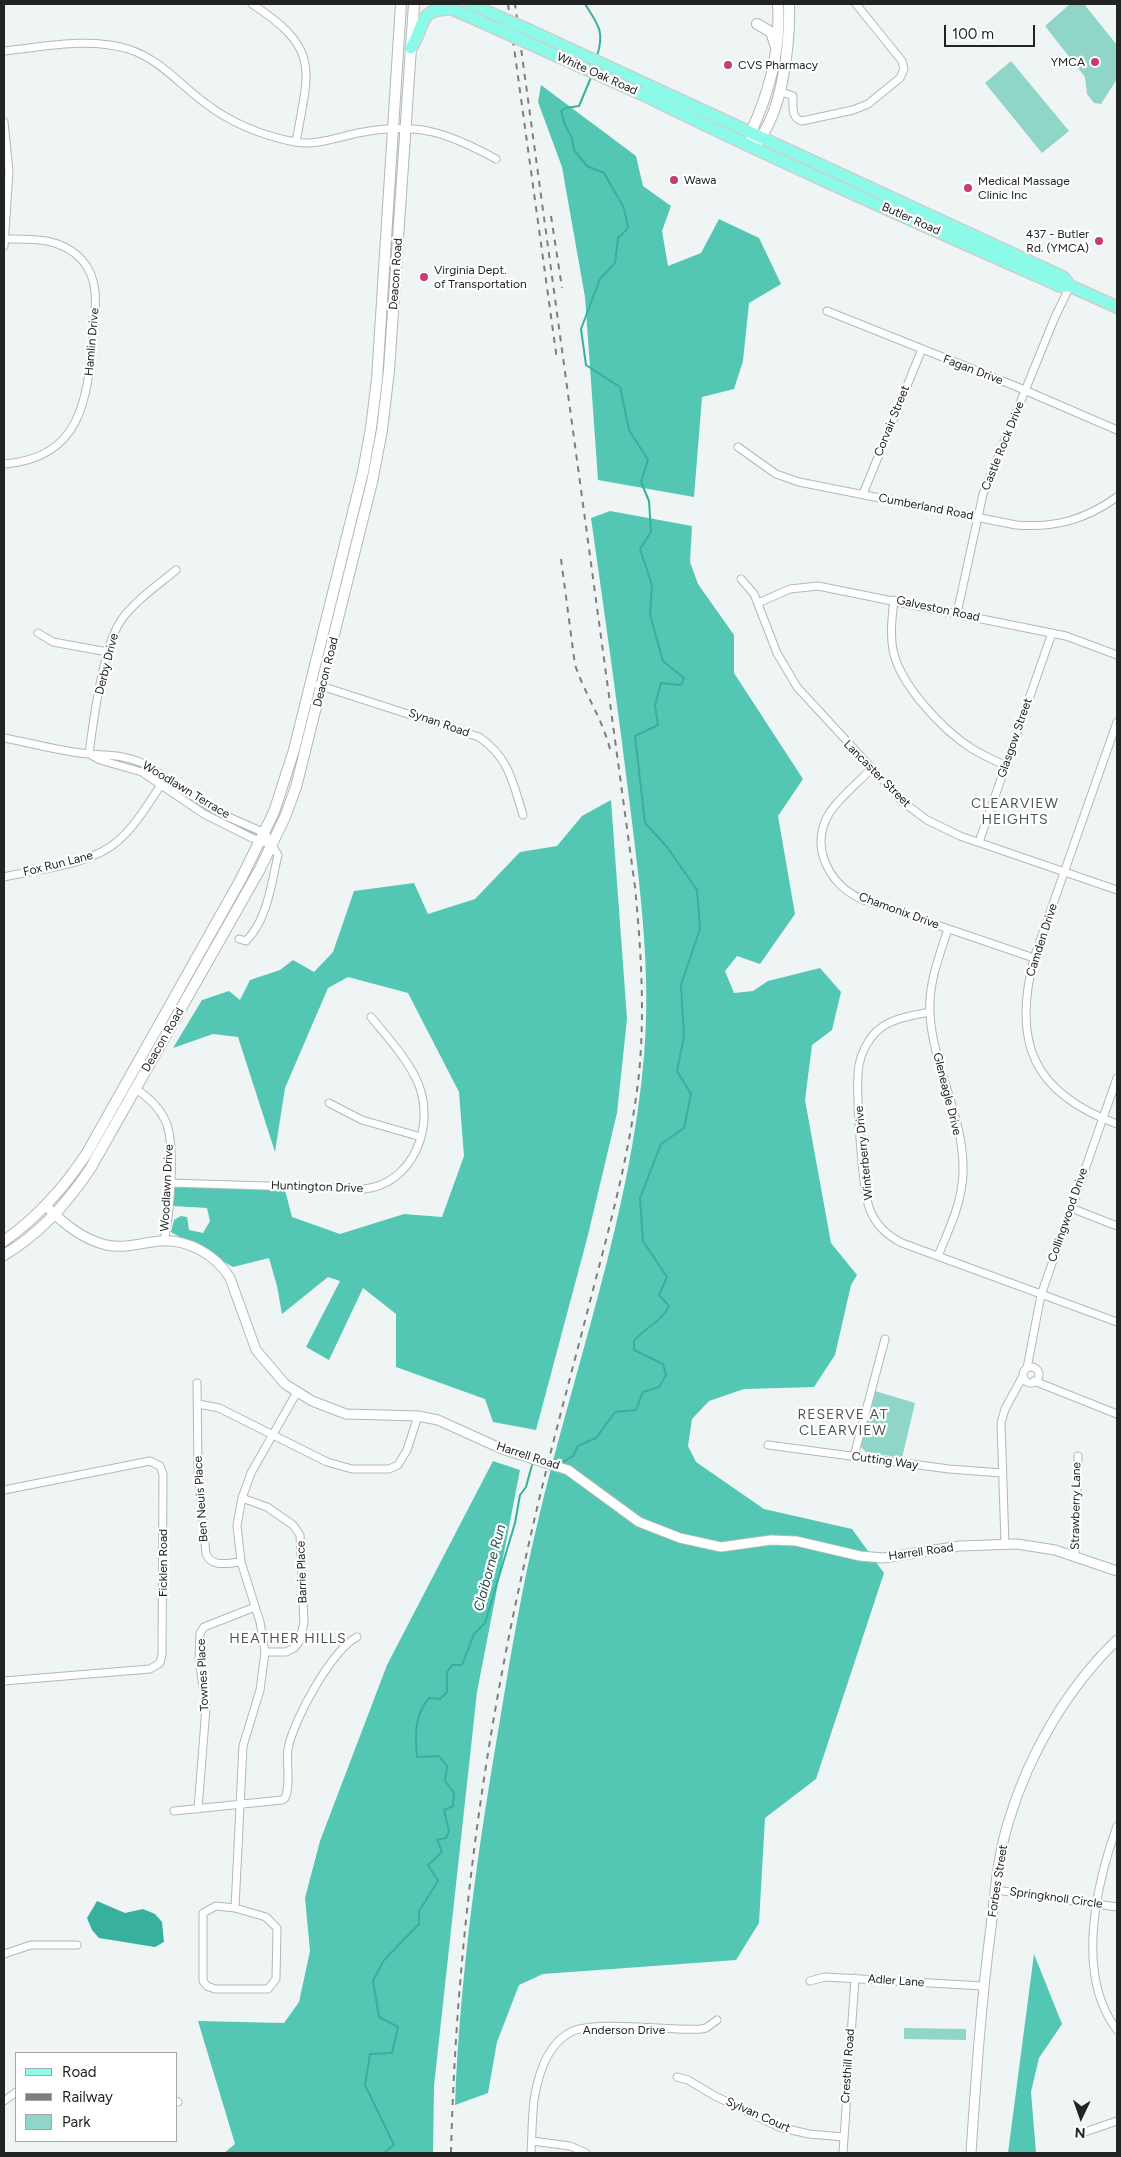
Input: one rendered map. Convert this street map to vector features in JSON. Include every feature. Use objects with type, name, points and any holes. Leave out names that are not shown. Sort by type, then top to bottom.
[{"type":"main road","name":"Deacon Road","points":[[4,1255],[34,1233],[87,1153],[263,838],[291,763],[363,472],[372,428],[377,379],[401,4]]},
{"type":"main road","name":"Deacon Road","points":[[4,1241],[50,1210],[77,1188],[90,1169],[272,845],[296,787],[372,482],[382,430],[390,370],[414,4]]},
{"type":"main road","name":"White Oak Road","points":[[471,4],[756,135]]},
{"type":"main road","points":[[752,147],[778,52],[777,4]]},
{"type":"main road","points":[[777,4],[770,19],[757,24],[771,32],[778,52]]},
{"type":"main road","points":[[756,135],[768,125],[785,73],[788,51],[789,4]]},
{"type":"main road","points":[[410,48],[418,36],[424,16],[432,10],[446,6]]},
{"type":"main road","name":"White Oak Road","points":[[446,6],[642,94],[752,147]]},
{"type":"main road","name":"Butler Road","points":[[756,135],[1063,277],[1070,286]]},
{"type":"main road","name":"Butler Road","points":[[752,147],[1060,286],[1070,286],[1117,307]]},
{"type":"street","points":[[252,4],[289,31],[303,54],[306,82],[296,142]]},
{"type":"street","points":[[779,91],[793,96],[794,114],[802,122],[861,107],[900,78],[904,69],[902,61],[856,4]]},
{"type":"street","points":[[4,51],[87,43],[128,49],[162,66],[204,103],[258,131],[296,142],[312,144],[372,131],[414,128],[451,136],[496,159]]},
{"type":"street","points":[[4,122],[9,171],[4,246]]},
{"type":"street","name":"Hamlin Drive","points":[[4,239],[51,241],[75,254],[91,274],[95,292],[95,308],[88,389],[76,422],[67,434],[49,450],[30,460],[4,464]]},
{"type":"street","name":"Castle Rock Drive","points":[[957,614],[983,494],[1024,391],[1070,286]]},
{"type":"street","name":"Fagan Drive","points":[[827,311],[1117,430]]},
{"type":"street","name":"Corvair Street","points":[[863,494],[922,349]]},
{"type":"street","name":"Cumberland Road","points":[[738,447],[766,467],[788,478],[1016,525],[1059,524],[1082,518],[1117,496]]},
{"type":"street","name":"Derby Drive","points":[[89,754],[108,652],[114,631],[122,618],[176,570]]},
{"type":"street","name":"Lancaster Street","points":[[741,579],[758,602],[777,653],[797,687],[903,802],[920,816],[943,828],[1117,890]]},
{"type":"street","name":"Galveston Road","points":[[758,602],[790,589],[810,586],[894,600],[1052,633],[1117,655]]},
{"type":"street","points":[[894,600],[891,631],[893,652],[909,686],[961,741],[1006,766]]},
{"type":"street","points":[[38,633],[53,642],[108,652]]},
{"type":"street","name":"Glasgow Street","points":[[979,842],[1052,633]]},
{"type":"street","name":"Synan Road","points":[[310,684],[322,686],[479,737],[494,749],[506,765],[523,815]]},
{"type":"street","name":"Camden Drive","points":[[1117,722],[1034,958],[1027,993],[1025,1021],[1034,1057],[1045,1076],[1062,1095],[1084,1110],[1117,1124]]},
{"type":"street","name":"Woodlawn Terrace","points":[[4,738],[89,754],[103,753],[132,759],[145,764],[164,781],[263,838]]},
{"type":"street","name":"Chamonix Drive","points":[[871,769],[835,805],[826,821],[821,840],[828,870],[838,883],[854,895],[1034,958]]},
{"type":"street","name":"Fox Run Lane","points":[[4,877],[84,859],[105,850],[120,840],[164,781]]},
{"type":"street","points":[[239,939],[246,941],[254,933],[263,917],[278,854],[272,845],[263,838]]},
{"type":"street","name":"Gleneagle Drive","points":[[938,1256],[956,1213],[963,1172],[960,1142],[934,1040],[930,1012],[934,970],[948,929]]},
{"type":"street","name":"Winterberry Drive","points":[[930,1012],[896,1020],[876,1032],[865,1048],[857,1077],[866,1196],[870,1210],[880,1227],[895,1239],[1117,1322]]},
{"type":"street","name":"Huntington Drive","points":[[170,1183],[373,1188],[390,1182],[404,1171],[412,1158],[420,1137],[424,1114],[422,1097],[406,1060],[371,1017]]},
{"type":"street","name":"Collingwood Drive","points":[[1031,1379],[1029,1355],[1041,1295],[1117,1078]]},
{"type":"street","name":"Woodlawn Drive","points":[[136,1089],[154,1104],[166,1121],[170,1144],[170,1183],[164,1241]]},
{"type":"street","points":[[329,1103],[362,1120],[420,1137]]},
{"type":"street","points":[[1072,1208],[1117,1226]]},
{"type":"street","name":"Harrell Road","points":[[50,1210],[73,1229],[107,1245],[136,1246],[164,1241],[198,1249],[208,1254],[224,1268],[234,1286],[256,1350],[273,1372],[297,1392],[330,1410],[346,1414],[418,1416],[438,1420],[502,1449],[568,1470],[639,1522],[680,1538],[710,1546],[733,1546],[784,1540],[812,1543],[860,1556],[883,1558],[960,1546],[1005,1544],[1037,1546],[1117,1571]]},
{"type":"street","points":[[854,1456],[885,1339]]},
{"type":"street","points":[[1030,1368],[1031,1379]]},
{"type":"street","points":[[1031,1379],[1117,1414]]},
{"type":"street","points":[[1005,1544],[1002,1418],[1016,1388],[1031,1379]]},
{"type":"street","name":"Ben Neuis Place","points":[[197,1383],[199,1496],[206,1554],[210,1561],[217,1564],[240,1562]]},
{"type":"street","points":[[236,1908],[236,1870],[241,1829],[240,1805],[243,1746],[260,1690],[265,1652],[263,1635],[240,1562],[237,1525],[242,1498],[251,1473],[297,1392]]},
{"type":"street","points":[[198,1404],[219,1408],[335,1466],[352,1470],[389,1469],[402,1462],[415,1430],[418,1416]]},
{"type":"street","name":"Cutting Way","points":[[768,1445],[976,1473],[1002,1473]]},
{"type":"street","name":"Strawberry Lane","points":[[1075,1557],[1077,1533],[1075,1494],[1078,1456]]},
{"type":"street","name":"Ficklen Road","points":[[4,1490],[150,1461],[160,1466],[163,1474],[162,1654],[160,1663],[150,1669],[4,1681]]},
{"type":"street","name":"Barrie Place","points":[[242,1498],[267,1507],[293,1524],[302,1541],[303,1631],[294,1648],[286,1652],[265,1652]]},
{"type":"street","name":"Townes Place","points":[[198,1809],[206,1708],[200,1669],[200,1633],[204,1627],[255,1608]]},
{"type":"street","points":[[174,1811],[240,1805],[282,1800],[285,1798],[288,1750],[294,1726],[310,1695],[338,1656],[347,1644],[358,1637]]},
{"type":"street","name":"Forbes Street","points":[[971,2153],[983,1986],[1005,1834],[1027,1772],[1044,1738],[1076,1687],[1117,1640]]},
{"type":"street","points":[[1117,1826],[1098,1904],[1093,1950],[1095,1980],[1101,2003],[1117,2030]]},
{"type":"street","name":"Springknoll Circle","points":[[996,1890],[1117,1907]]},
{"type":"street","points":[[216,1906],[236,1908],[266,1917],[277,1928],[276,1980],[268,1989],[215,1989],[207,1986],[203,1981],[203,1914],[216,1906]]},
{"type":"street","points":[[4,1954],[31,1945],[77,1945]]},
{"type":"street","name":"Adler Lane","points":[[810,1981],[826,1977],[983,1986]]},
{"type":"street","name":"Cresthill Road","points":[[843,2153],[855,1978]]},
{"type":"street","name":"Anderson Drive","points":[[531,2153],[534,2101],[541,2072],[549,2053],[565,2035],[578,2029],[596,2027],[700,2029],[706,2028],[717,2020]]},
{"type":"street","name":"Sylvan Court","points":[[677,2077],[688,2080],[715,2096],[779,2127],[809,2134],[844,2137]]},
{"type":"street","points":[[4,2101],[15,2093]]},
{"type":"street","points":[[1082,2133],[1117,2121]]},
{"type":"street","points":[[532,2141],[570,2146],[586,2153]]},
{"type":"green space","name":"YMCA","points":[[1070,4],[1084,4],[1117,45],[1117,79],[1101,104],[1094,103],[1087,94],[1085,77],[1045,26]]},
{"type":"green space","points":[[1011,61],[1069,131],[1042,153],[985,83]]},
{"type":"green space","points":[[178,789],[255,832],[255,835],[200,809],[177,792]]},
{"type":"green space","points":[[249,874],[222,930],[126,1096],[144,1059]]},
{"type":"green space","points":[[875,1391],[915,1403],[902,1458],[866,1452],[861,1447],[861,1440]]},
{"type":"green space","points":[[904,2028],[966,2029],[966,2040],[904,2039]]},
{"type":"shaded area","points":[[541,85],[636,156],[643,186],[671,206],[662,231],[668,266],[701,253],[719,219],[759,238],[781,284],[749,303],[743,361],[734,389],[702,397],[694,497],[598,480],[585,297],[562,167],[538,102]]},
{"type":"shaded area","points":[[610,511],[692,526],[690,562],[698,584],[734,635],[734,673],[803,779],[778,816],[795,914],[760,964],[737,956],[725,971],[734,993],[753,991],[768,981],[820,968],[841,992],[832,1030],[812,1045],[805,1100],[831,1243],[857,1275],[851,1285],[835,1355],[814,1387],[744,1389],[709,1401],[692,1419],[688,1446],[696,1462],[764,1509],[852,1529],[884,1573],[816,1779],[765,1818],[759,1923],[736,1960],[543,1974],[519,1985],[497,2042],[488,2093],[455,2105],[461,2008],[471,1912],[484,1816],[513,1645],[538,1521],[614,1232],[637,1115],[644,1056],[646,965],[644,935],[622,740],[591,518]]},
{"type":"shaded area","points":[[611,800],[627,1019],[617,1113],[588,1235],[536,1430],[493,1422],[485,1399],[396,1367],[396,1314],[363,1288],[329,1360],[306,1347],[340,1281],[328,1277],[282,1314],[269,1258],[233,1267],[171,1232],[174,1220],[181,1216],[187,1217],[189,1230],[203,1233],[210,1221],[207,1208],[173,1206],[171,1202],[172,1184],[280,1188],[285,1190],[292,1217],[340,1234],[404,1214],[442,1217],[464,1156],[459,1092],[408,993],[348,977],[328,988],[285,1088],[275,1152],[238,1037],[213,1034],[173,1048],[202,1000],[229,991],[240,1000],[250,980],[280,970],[293,960],[314,972],[333,952],[354,891],[414,883],[428,914],[475,899],[520,852],[557,846],[582,816]]},
{"type":"shaded area","points":[[493,1461],[520,1470],[477,1692],[434,2086],[433,2153],[224,2153],[235,2144],[198,2021],[284,2023],[299,2002],[310,1951],[305,1898],[320,1841],[387,1665]]},
{"type":"shaded area","points":[[97,1901],[125,1913],[143,1909],[155,1914],[162,1922],[164,1942],[155,1947],[99,1938],[92,1930],[87,1918]]},
{"type":"shaded area","points":[[1034,1954],[1062,2024],[1039,2058],[1031,2092],[1036,2153],[1008,2153]]},
{"type":"waterway","name":"Claiborne Run","points":[[585,4],[599,29],[600,40],[597,56]]},
{"type":"waterway","name":"Claiborne Run","points":[[563,1462],[573,1456],[578,1446],[596,1438],[615,1412],[636,1410],[643,1392],[659,1387],[666,1375],[663,1364],[634,1350],[634,1341],[658,1320],[669,1306],[659,1295],[667,1277],[643,1241],[640,1198],[661,1144],[684,1128],[691,1094],[677,1071],[684,1036],[681,985],[700,929],[697,890],[667,847],[645,823],[635,736],[658,725],[655,705],[661,683],[681,685],[684,678],[663,661],[650,615],[652,585],[640,549],[651,532],[649,501],[641,482],[648,460],[629,430],[620,387],[586,365],[581,329],[600,279],[615,263],[618,238],[628,228],[624,208],[604,173],[587,166],[574,150],[572,138],[565,125],[561,111],[566,108],[579,106],[592,75]]},
{"type":"waterway","name":"Claiborne Run","points":[[384,2153],[394,2145],[365,2085],[370,2054],[392,2053],[398,2027],[379,2017],[373,1981],[384,1960],[419,1924],[419,1911],[438,1881],[428,1865],[442,1852],[437,1840],[446,1838],[449,1831],[444,1810],[453,1806],[454,1793],[445,1781],[447,1766],[439,1756],[417,1757],[416,1733],[418,1719],[429,1698],[440,1699],[447,1692],[447,1672],[452,1665],[462,1665],[474,1634],[485,1623],[515,1523],[520,1495],[526,1487],[532,1465]]},
{"type":"railway","points":[[508,4],[557,360]]},
{"type":"railway","points":[[451,2153],[454,2077],[465,1926],[484,1775],[511,1626],[535,1518],[621,1179],[636,1101],[642,1027],[635,887],[515,4]]},
{"type":"railway","points":[[551,216],[562,288]]},
{"type":"railway","points":[[561,559],[575,665],[604,729],[611,753]]},
{"type":"place","name":"YMCA","points":[[1095,62]]},
{"type":"place","name":"CVS Pharmacy","points":[[728,65]]},
{"type":"place","name":"Wawa","points":[[674,180]]},
{"type":"place","name":"Medical Massage Clinic Inc","points":[[968,188]]},
{"type":"place","name":"437 - Butler Rd. (YMCA)","points":[[1099,241]]},
{"type":"place","name":"Virginia Dept. of Transportation","points":[[424,277]]},
{"type":"district","name":"CLEARVIEW HEIGHTS","points":[[1015,812]]},
{"type":"district","name":"RESERVE AT CLEARVIEW","points":[[843,1424]]},
{"type":"district","name":"HEATHER HILLS","points":[[288,1639]]}]
